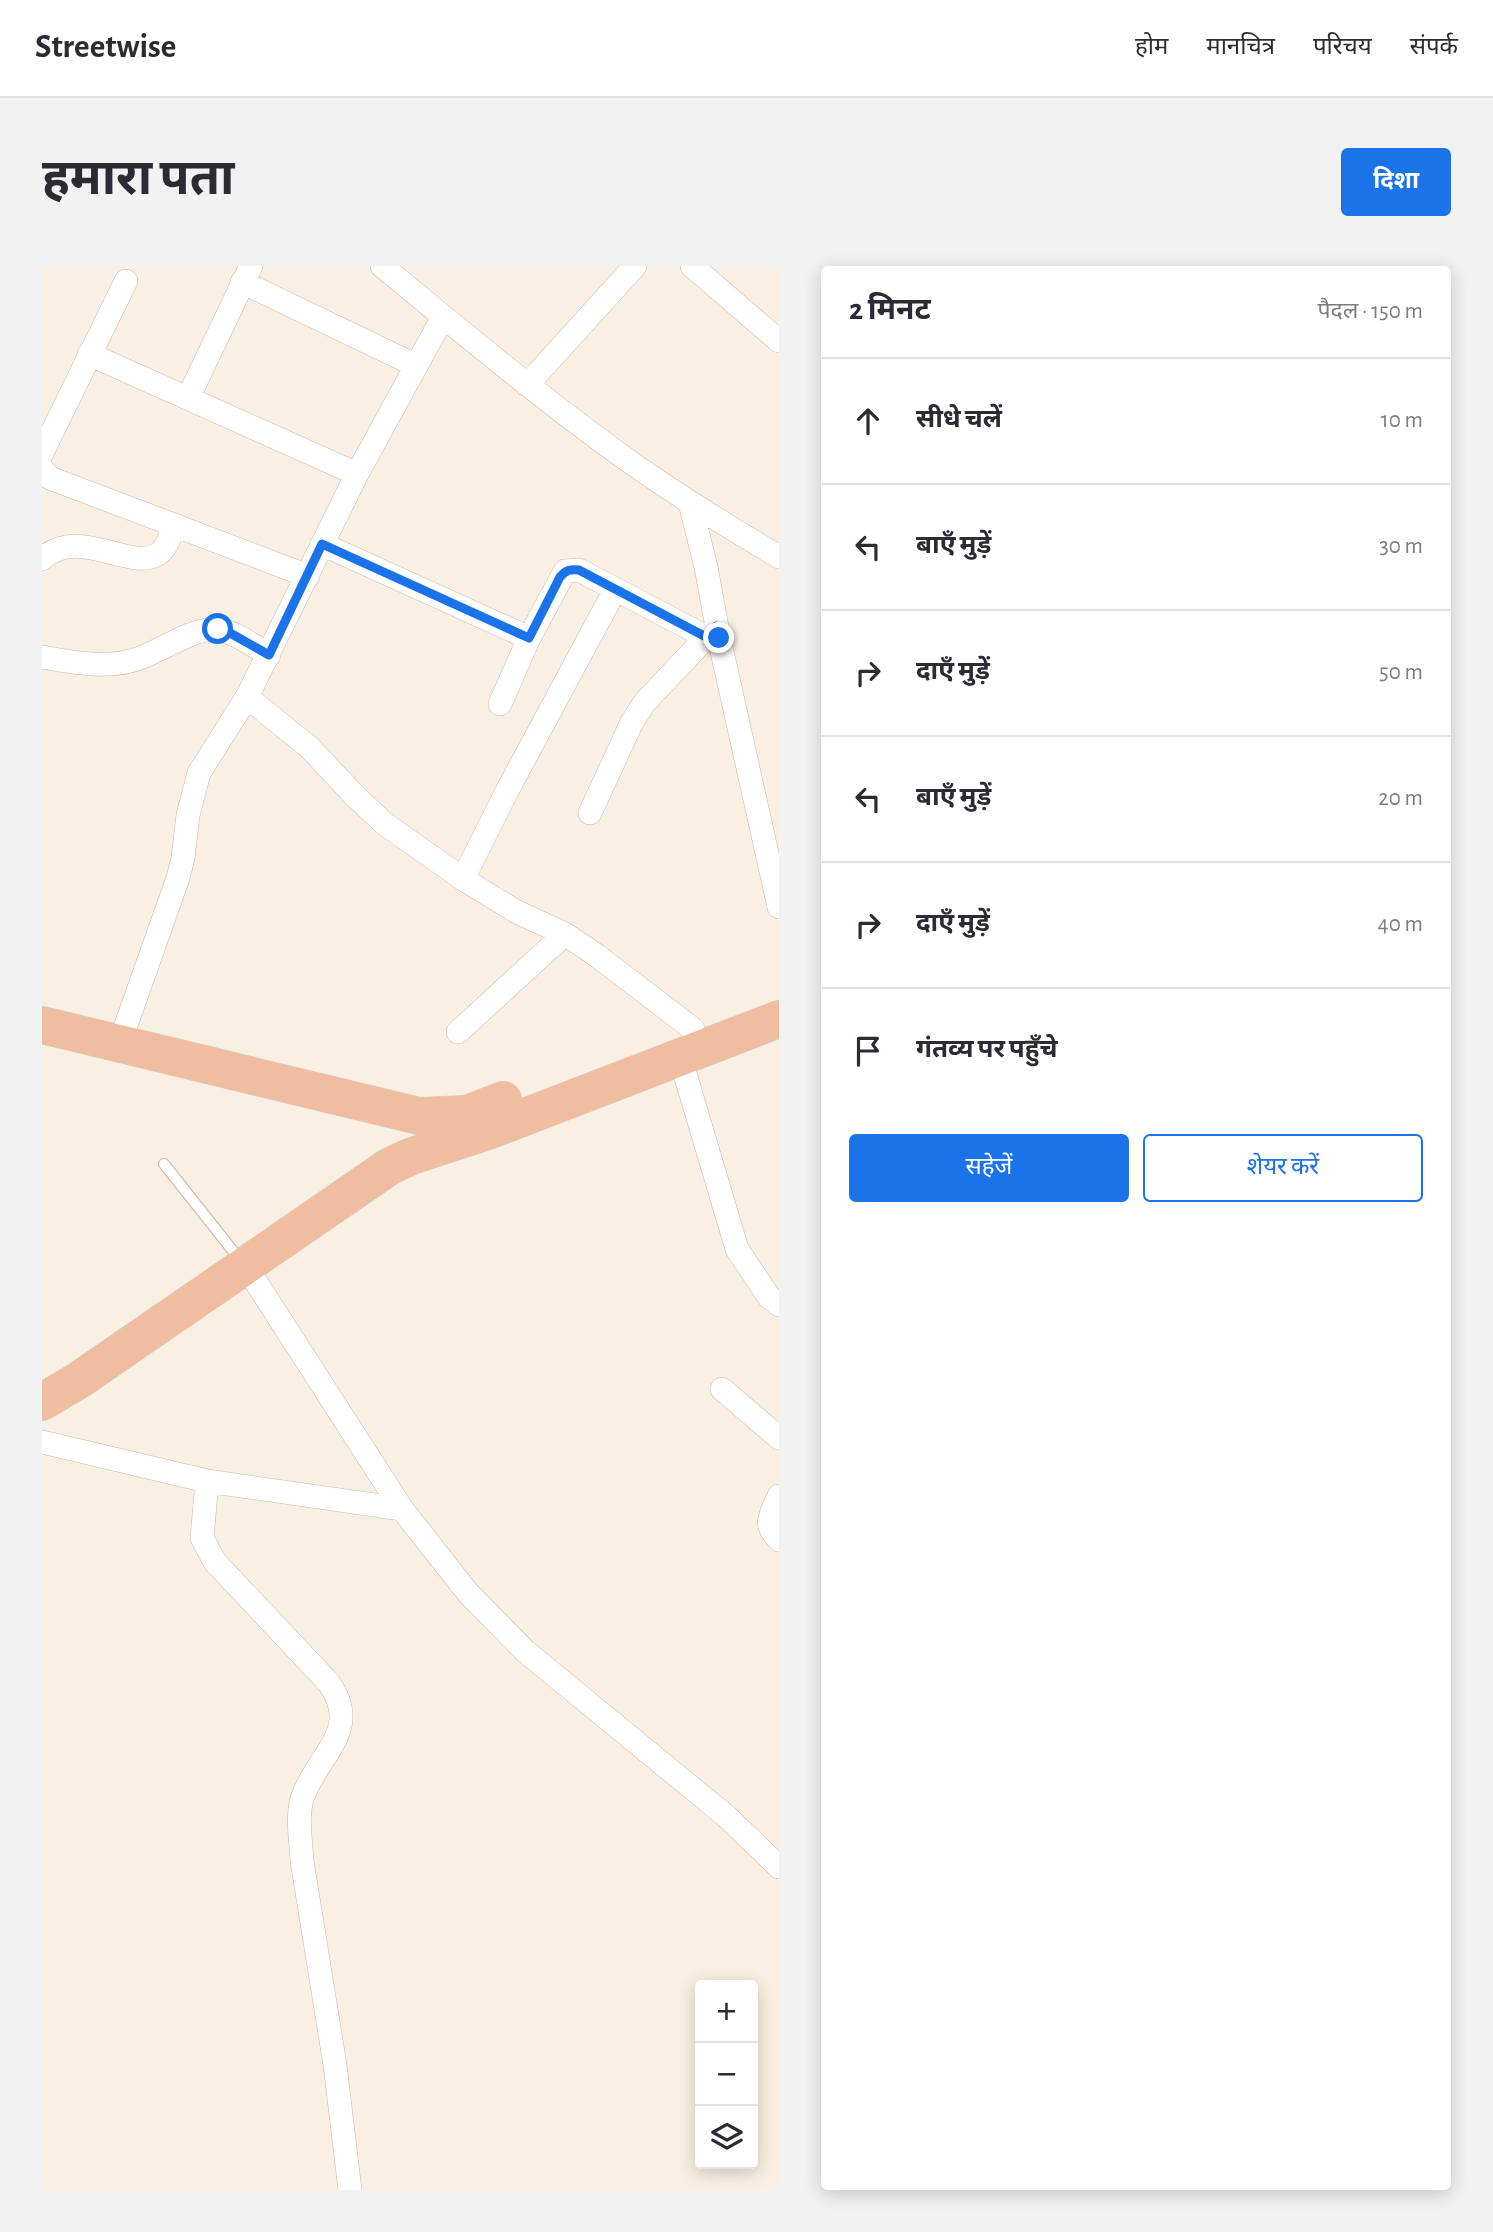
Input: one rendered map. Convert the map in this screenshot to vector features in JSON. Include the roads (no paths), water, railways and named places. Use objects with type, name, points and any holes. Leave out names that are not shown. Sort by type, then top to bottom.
[{"type":"highway","points":[[42,1402],[79,1380],[390,1166],[488,1131],[687,1043],[779,996]]},
{"type":"highway","points":[[42,1024],[419,1116],[467,1114],[687,1043],[779,1018]]},
{"type":"street","points":[[382,266],[527,385],[625,458],[690,503],[779,557]]},
{"type":"street","points":[[527,385],[635,266]]},
{"type":"street","points":[[692,266],[779,341]]},
{"type":"street","points":[[188,398],[247,274],[415,365]]},
{"type":"street","points":[[42,453],[126,281]]},
{"type":"street","points":[[120,1042],[178,878],[188,815],[199,773],[247,697],[357,474],[443,317]]},
{"type":"street","points":[[89,354],[357,474]]},
{"type":"street","points":[[42,469],[50,478],[308,576]]},
{"type":"street","points":[[690,503],[706,567],[711,631],[779,907]]},
{"type":"street","points":[[42,559],[51,551],[66,547],[84,547],[145,559],[157,555],[164,548],[176,526]]},
{"type":"street","points":[[322,544],[529,638]]},
{"type":"street","points":[[500,704],[529,638],[565,571],[579,570],[615,590],[711,631]]},
{"type":"street","points":[[463,878],[615,590]]},
{"type":"street","points":[[42,657],[86,664],[113,664],[145,656],[204,629],[218,629],[230,633],[269,655]]},
{"type":"street","points":[[590,813],[632,722],[645,702],[711,631]]},
{"type":"street","points":[[247,697],[309,747],[384,824],[517,912],[565,934],[596,955],[687,1043],[737,1249],[769,1297],[779,1305]]},
{"type":"street","points":[[458,1032],[565,934]]},
{"type":"street","points":[[245,1265],[402,1509],[468,1593],[524,1651],[726,1816],[779,1867]]},
{"type":"street","points":[[722,1390],[779,1438]]},
{"type":"street","points":[[42,1441],[207,1481],[402,1509]]},
{"type":"street","points":[[207,1481],[202,1538],[206,1549],[215,1562],[329,1683],[336,1693],[342,1712],[342,1727],[304,1795],[300,1808],[300,1830],[302,1861],[335,2066],[350,2190]]},
{"type":"street","points":[[779,1496],[769,1525],[779,1540]]},
{"type":"lane","points":[[164,1164],[245,1265]]}]
